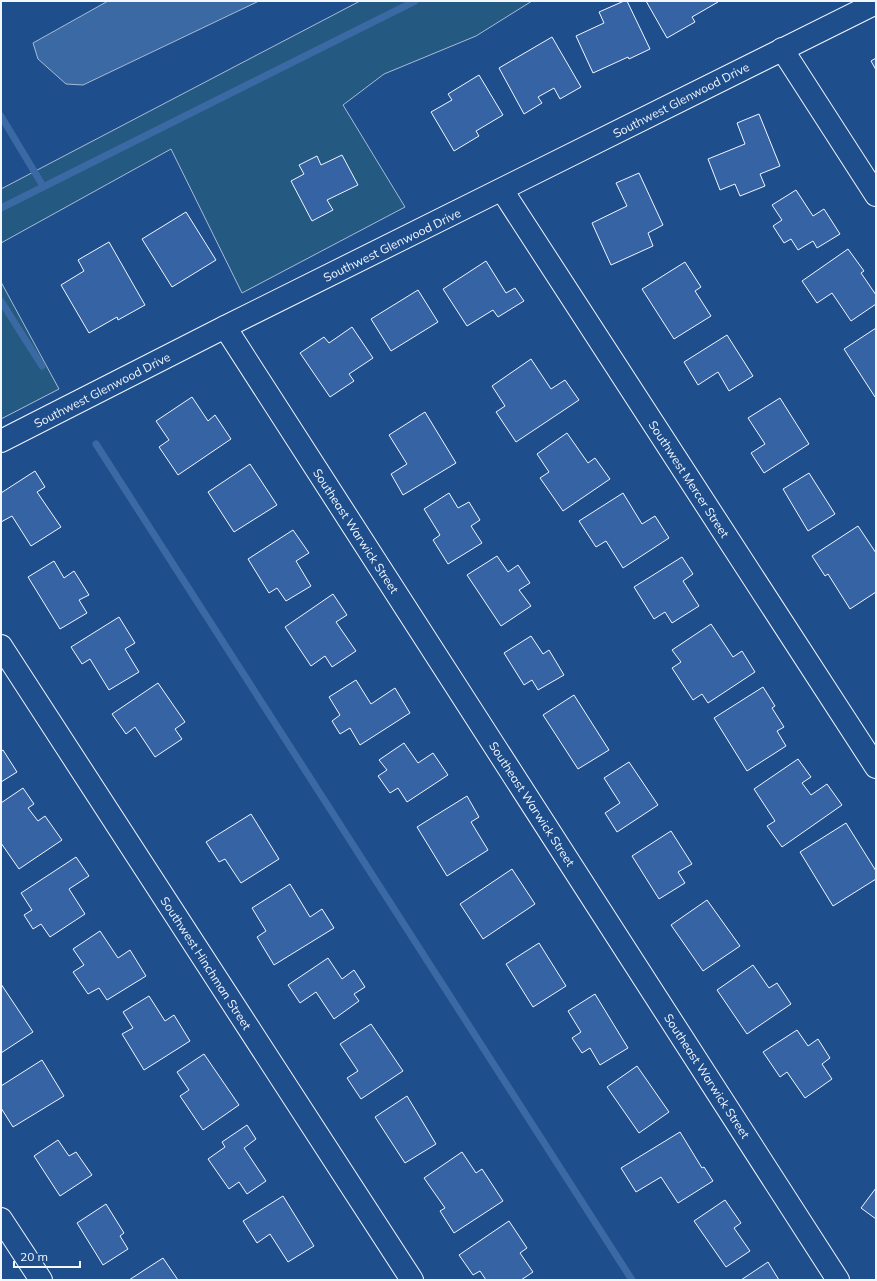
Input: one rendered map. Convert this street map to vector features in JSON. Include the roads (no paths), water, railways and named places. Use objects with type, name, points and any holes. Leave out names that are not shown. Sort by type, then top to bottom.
[{"type":"street","name":"Southwest Glenwood Drive","points":[[1,441],[876,3]]},
{"type":"street","points":[[782,49],[876,195]]},
{"type":"street","name":"Southwest Mercer Street","points":[[502,190],[876,767]]},
{"type":"street","name":"Southeast Warwick Street","points":[[225,328],[838,1280]]},
{"type":"street","name":"Southwest Hinchman Street","points":[[1,646],[412,1280]]},
{"type":"street","points":[[1,1219],[41,1280]]},
{"type":"waterway","points":[[1,208],[415,1]]},
{"type":"waterway","points":[[1,116],[43,186]]},
{"type":"waterway","points":[[1,301],[42,366]]},
{"type":"waterway","points":[[96,444],[632,1280]]}]
